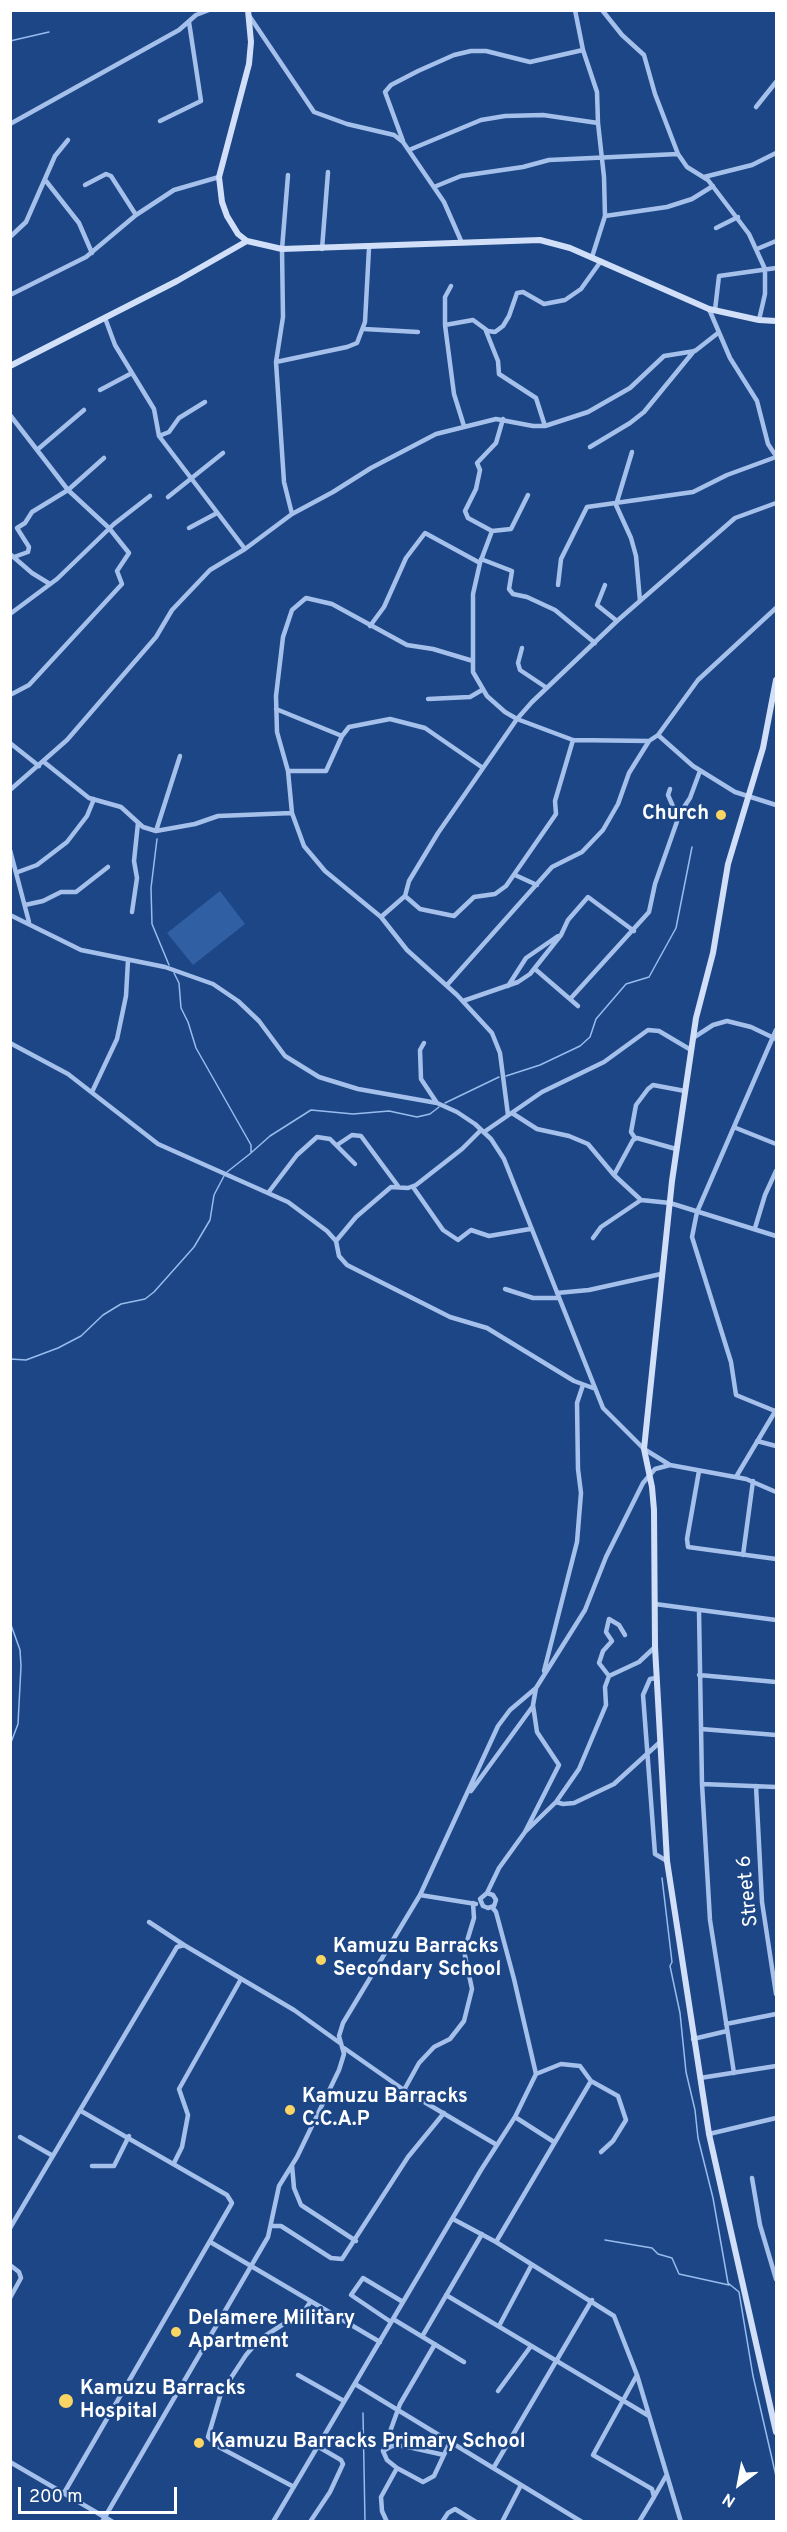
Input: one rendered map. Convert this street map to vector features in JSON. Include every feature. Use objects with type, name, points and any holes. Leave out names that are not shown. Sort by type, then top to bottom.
[{"type":"street","points":[[10,124],[169,35],[209,10]]},
{"type":"street","points":[[575,10],[583,50],[597,92],[602,158],[605,216],[592,257]]},
{"type":"street","points":[[602,10],[622,35],[644,55],[655,94],[678,154],[687,166],[713,186],[738,217],[757,249],[765,269],[765,294],[759,320]]},
{"type":"street","points":[[248,13],[314,112],[347,124],[390,133],[403,142]]},
{"type":"street","points":[[248,13],[251,42],[249,64],[219,177],[222,202],[227,216],[238,234],[247,241],[282,249],[322,249],[532,239],[559,244],[592,257],[712,310],[759,320],[777,321]]},
{"type":"street","points":[[160,121],[201,101],[189,21]]},
{"type":"street","points":[[462,243],[451,215],[403,142],[385,92],[391,85],[418,71],[454,55],[471,51],[486,51],[530,62],[583,50]]},
{"type":"street","points":[[756,107],[777,82]]},
{"type":"street","points":[[409,150],[480,120],[505,116],[543,115],[598,123]]},
{"type":"street","points":[[10,237],[26,222],[46,181],[55,156],[68,140]]},
{"type":"street","points":[[704,177],[752,165],[777,153]]},
{"type":"street","points":[[434,187],[461,176],[523,167],[549,160],[678,154]]},
{"type":"street","points":[[322,249],[328,172]]},
{"type":"street","points":[[85,185],[106,174],[111,176],[136,215]]},
{"type":"street","points":[[288,176],[282,249],[283,317],[276,362],[284,482],[292,514]]},
{"type":"street","points":[[10,295],[54,275],[93,253],[136,215],[184,185],[219,177]]},
{"type":"street","points":[[46,181],[80,223],[93,253]]},
{"type":"street","points":[[605,216],[668,207],[692,199],[713,186]]},
{"type":"street","points":[[716,228],[738,217]]},
{"type":"street","points":[[11,365],[105,318],[247,241]]},
{"type":"street","points":[[757,249],[777,241]]},
{"type":"street","points":[[276,362],[347,347],[357,342],[364,329],[369,248]]},
{"type":"street","points":[[445,325],[473,320],[485,329],[495,332],[503,326],[515,303],[517,292],[523,292],[548,304],[572,296],[601,261]]},
{"type":"street","points":[[558,585],[560,563],[569,549],[580,516],[592,505],[616,505],[693,492],[727,475],[777,456],[768,444],[757,401],[730,358],[718,333],[712,310],[719,276],[777,268]]},
{"type":"street","points":[[451,286],[445,297],[445,325],[454,394],[464,426]]},
{"type":"street","points":[[105,318],[115,345],[154,409],[159,435],[245,549]]},
{"type":"street","points":[[364,329],[418,333]]},
{"type":"street","points":[[485,329],[497,357],[498,374],[505,381],[533,394],[539,403],[545,426]]},
{"type":"street","points":[[590,447],[644,412],[695,351],[718,333]]},
{"type":"street","points":[[10,790],[42,764],[112,690],[187,593],[210,570],[245,549],[292,514],[385,460],[436,434],[464,426],[503,420],[545,426],[606,404],[630,388],[669,354],[695,351]]},
{"type":"street","points":[[100,390],[132,373]]},
{"type":"street","points":[[159,435],[170,432],[178,418],[205,402]]},
{"type":"street","points":[[37,450],[84,410]]},
{"type":"street","points":[[10,415],[68,490],[109,528],[129,553],[117,571],[122,584],[29,685],[10,695]]},
{"type":"street","points":[[503,420],[496,443],[477,463],[480,470],[476,489],[465,511],[468,518],[492,531],[512,529],[528,495]]},
{"type":"street","points":[[632,452],[616,505],[631,538],[636,556],[640,602]]},
{"type":"street","points":[[168,497],[223,453]]},
{"type":"street","points":[[12,555],[27,552],[29,548],[17,528],[25,523],[32,512],[68,490],[104,458]]},
{"type":"street","points":[[10,614],[50,584],[109,528],[150,496]]},
{"type":"street","points":[[381,917],[405,897],[409,881],[438,833],[517,719],[617,621],[735,518],[777,503]]},
{"type":"street","points":[[189,528],[217,513]]},
{"type":"street","points":[[492,531],[480,561],[473,594],[473,672],[482,690],[496,705],[517,719],[573,740],[649,741]]},
{"type":"street","points":[[370,626],[384,607],[406,558],[424,533],[480,561],[512,571],[509,589],[513,594],[527,597],[555,610],[595,644]]},
{"type":"street","points":[[12,555],[50,584]]},
{"type":"street","points":[[605,585],[597,605],[617,621]]},
{"type":"street","points":[[473,661],[433,649],[407,645],[332,604],[312,598],[300,601],[288,619],[283,638],[276,709],[279,746],[288,771],[292,813],[304,846],[315,860],[381,917],[407,950],[463,1001],[492,1033],[498,1045],[510,1114]]},
{"type":"street","points":[[447,986],[552,867],[582,852],[603,830],[618,804],[629,773],[649,741],[658,735],[698,680],[777,608]]},
{"type":"street","points":[[522,648],[518,663],[520,670],[548,688]]},
{"type":"street","points":[[777,680],[774,702],[749,797],[728,864],[723,902],[693,1038],[676,1149],[661,1274],[650,1408],[644,1449],[650,1474],[654,1510],[654,1647],[667,1861],[709,2134],[777,2432]]},
{"type":"street","points":[[428,699],[470,697],[482,690]]},
{"type":"street","points":[[276,709],[342,736]]},
{"type":"street","points":[[288,771],[326,771],[342,736],[354,724],[376,720],[406,722],[425,728],[483,768]]},
{"type":"street","points":[[658,735],[700,771],[735,792],[777,805]]},
{"type":"street","points":[[405,897],[420,909],[454,916],[474,897],[489,896],[500,891],[515,875],[556,814],[555,801],[573,740]]},
{"type":"street","points":[[10,743],[80,792],[94,800],[121,807],[138,824],[156,831],[185,827],[218,816],[292,813]]},
{"type":"street","points":[[156,831],[180,756]]},
{"type":"street","points":[[571,998],[649,912],[678,818],[690,798],[700,771]]},
{"type":"street","points":[[670,789],[668,795],[678,818]]},
{"type":"street","points":[[18,872],[38,865],[67,842],[87,816],[94,800]]},
{"type":"street","points":[[132,912],[137,878],[134,861],[138,824]]},
{"type":"street","points":[[10,850],[18,872],[29,922]]},
{"type":"street","points":[[24,905],[43,901],[61,892],[76,892],[108,867]]},
{"type":"street","points":[[515,875],[537,885]]},
{"type":"street","points":[[463,1001],[525,979],[536,969],[561,935],[568,920],[588,897],[634,931]]},
{"type":"street","points":[[10,915],[29,922],[81,950],[176,970],[223,989],[259,1021],[285,1056],[319,1077],[358,1089],[437,1103],[457,1112],[483,1131],[504,1159],[585,1362],[593,1388],[608,1416],[644,1449],[670,1466]]},
{"type":"street","points":[[508,986],[526,958],[561,935]]},
{"type":"street","points":[[92,1092],[117,1039],[126,999],[128,960]]},
{"type":"street","points":[[536,969],[578,1006]]},
{"type":"street","points":[[693,1038],[712,1025],[727,1021],[751,1027],[775,1038]]},
{"type":"street","points":[[336,1241],[378,1197],[391,1187],[413,1187],[483,1131],[547,1089],[604,1062],[648,1030],[659,1031],[691,1050]]},
{"type":"street","points":[[736,1477],[776,1410],[736,1395],[731,1362],[693,1249],[693,1226],[697,1212],[736,1128],[777,1030]]},
{"type":"street","points":[[10,1043],[68,1074],[158,1144],[268,1192],[312,1218],[336,1241],[339,1256],[347,1265],[450,1317],[487,1328],[583,1385],[593,1388]]},
{"type":"street","points":[[424,1043],[420,1050],[421,1079],[437,1103]]},
{"type":"street","points":[[676,1149],[635,1138],[631,1132],[636,1105],[653,1085],[685,1091]]},
{"type":"street","points":[[510,1114],[537,1129],[569,1136],[588,1144],[641,1200],[670,1203],[777,1236]]},
{"type":"street","points":[[736,1128],[777,1144]]},
{"type":"street","points":[[337,1145],[352,1135],[361,1136],[398,1186]]},
{"type":"street","points":[[268,1192],[286,1167],[312,1140],[324,1136],[337,1145],[355,1164]]},
{"type":"street","points":[[615,1175],[635,1138]]},
{"type":"street","points":[[755,1228],[765,1195],[777,1171]]},
{"type":"street","points":[[413,1187],[440,1227],[456,1239],[462,1239],[471,1230],[489,1236],[530,1229]]},
{"type":"street","points":[[593,1238],[601,1227],[641,1200]]},
{"type":"street","points":[[505,1289],[533,1299],[589,1290],[661,1274]]},
{"type":"street","points":[[544,1673],[577,1542],[581,1493],[578,1469],[577,1402],[583,1385]]},
{"type":"street","points":[[757,1442],[777,1446]]},
{"type":"street","points":[[525,1832],[559,1765],[537,1732],[533,1706],[536,1688],[584,1613],[622,1521],[650,1474],[660,1466],[670,1466],[753,1481],[777,1492]]},
{"type":"street","points":[[699,1471],[687,1539],[688,1547],[777,1559]]},
{"type":"street","points":[[743,1555],[753,1481]]},
{"type":"street","points":[[655,1604],[777,1620]]},
{"type":"street","points":[[699,1611],[702,1784],[710,1920],[734,2073]]},
{"type":"street","points":[[609,1676],[599,1663],[603,1651],[612,1641],[606,1632],[609,1619],[619,1625],[625,1635]]},
{"type":"street","points":[[481,1905],[481,1897],[487,1893],[498,1868],[525,1832],[556,1802],[579,1769],[606,1705],[605,1687],[609,1676],[639,1662],[654,1647]]},
{"type":"street","points":[[699,1675],[777,1682]]},
{"type":"street","points":[[656,1678],[650,1679],[643,1695],[655,1854],[667,1861]]},
{"type":"street","points":[[340,2043],[343,2023],[420,1895],[498,1726],[510,1710],[536,1688]]},
{"type":"street","points":[[465,1797],[533,1706]]},
{"type":"street","points":[[701,1729],[777,1735]]},
{"type":"street","points":[[556,1802],[574,1803],[591,1797],[614,1784],[659,1743]]},
{"type":"street","points":[[702,1784],[777,1788]]},
{"type":"street","name":"Street 6","points":[[756,1786],[762,1902],[777,1994]]},
{"type":"street","points":[[487,1893],[495,1898],[492,1907]]},
{"type":"street","points":[[420,1895],[473,1903],[486,1908],[492,1907]]},
{"type":"street","points":[[404,2090],[419,2063],[435,2048],[450,2039],[464,2021],[472,1993],[464,1951],[474,1918],[473,1903]]},
{"type":"street","points":[[273,2522],[515,2117],[536,2074],[514,1980],[496,1912],[492,1907]]},
{"type":"street","points":[[149,1922],[294,2010],[404,2090],[497,2145]]},
{"type":"street","points":[[10,2228],[172,1954],[177,1947],[184,1945]]},
{"type":"street","points":[[174,2163],[182,2147],[188,2115],[180,2090],[241,1979]]},
{"type":"street","points":[[726,2024],[777,2014]]},
{"type":"street","points":[[693,2040],[727,2031]]},
{"type":"street","points":[[103,2519],[272,2226],[279,2186],[334,2081],[344,2048]]},
{"type":"street","points":[[536,2074],[568,2064],[580,2066],[591,2081],[618,2096],[627,2117],[612,2141],[601,2152]]},
{"type":"street","points":[[700,2078],[777,2066]]},
{"type":"street","points":[[496,2242],[591,2081]]},
{"type":"street","points":[[64,2493],[212,2243],[232,2203],[227,2195],[81,2110]]},
{"type":"street","points":[[272,2226],[281,2226],[337,2260],[345,2257],[408,2157],[444,2113]]},
{"type":"street","points":[[515,2117],[554,2142]]},
{"type":"street","points":[[709,2134],[777,2118]]},
{"type":"street","points":[[92,2166],[111,2167],[117,2164],[129,2136]]},
{"type":"street","points":[[20,2137],[53,2156]]},
{"type":"street","points":[[292,2164],[294,2188],[301,2205],[356,2241]]},
{"type":"street","points":[[752,2178],[760,2225],[777,2279]]},
{"type":"street","points":[[453,2219],[496,2242],[531,2266],[611,2312],[617,2320],[637,2375],[681,2522]]},
{"type":"street","points":[[423,2335],[482,2234]]},
{"type":"street","points":[[212,2243],[380,2342]]},
{"type":"street","points":[[10,2265],[19,2272],[21,2278],[10,2298]]},
{"type":"street","points":[[499,2326],[531,2266]]},
{"type":"street","points":[[403,2302],[363,2278],[351,2295],[392,2321],[423,2335],[464,2362]]},
{"type":"street","points":[[446,2295],[649,2416]]},
{"type":"street","points":[[494,2468],[592,2300]]},
{"type":"street","points":[[294,2487],[217,2446],[208,2437],[221,2393],[246,2355],[260,2339],[304,2311],[311,2301]]},
{"type":"street","points":[[435,2344],[398,2410],[383,2451],[387,2460],[397,2468],[423,2482],[429,2481],[440,2467],[450,2442]]},
{"type":"street","points":[[498,2391],[531,2346]]},
{"type":"street","points":[[298,2375],[344,2401]]},
{"type":"street","points":[[637,2375],[593,2456],[648,2486],[654,2496]]},
{"type":"street","points":[[355,2384],[582,2522]]},
{"type":"street","points":[[310,2522],[330,2492],[343,2464],[341,2460],[317,2446]]},
{"type":"street","points":[[383,2451],[392,2446],[404,2446],[444,2456]]},
{"type":"street","points":[[10,2462],[103,2519],[112,2522]]},
{"type":"street","points":[[387,2522],[382,2511],[381,2496],[397,2468]]},
{"type":"street","points":[[639,2522],[666,2476]]},
{"type":"street","points":[[502,2522],[521,2485]]},
{"type":"street","points":[[442,2522],[448,2513],[455,2509],[476,2522]]},
{"type":"shaded area","points":[[220,891],[245,924],[193,965],[167,933]]},
{"type":"waterway","points":[[10,41],[49,32]]},
{"type":"waterway","points":[[157,839],[151,888],[152,924],[169,965]]},
{"type":"waterway","points":[[506,1076],[540,1065],[580,1046],[590,1037],[596,1019],[626,984],[649,977],[676,928],[692,847]]},
{"type":"waterway","points":[[174,973],[179,983],[181,1008],[196,1048],[251,1145],[251,1153],[227,1172]]},
{"type":"waterway","points":[[445,1103],[499,1077]]},
{"type":"waterway","points":[[252,1152],[270,1136],[311,1110],[353,1114],[389,1111],[417,1117],[430,1114],[439,1107]]},
{"type":"waterway","points":[[10,1359],[26,1360],[58,1348],[81,1336],[103,1315],[121,1304],[145,1299],[154,1292],[194,1247],[210,1220],[214,1195],[224,1176]]},
{"type":"waterway","points":[[10,1622],[20,1650],[21,1666],[18,1724],[10,1745]]},
{"type":"waterway","points":[[10,1801],[10,1822]]},
{"type":"waterway","points":[[662,1878],[672,1962],[670,1966],[680,2013],[686,2072],[695,2110],[698,2138],[713,2198],[728,2283],[739,2292],[753,2376],[776,2476]]},
{"type":"waterway","points":[[605,2240],[652,2248],[658,2254],[672,2258],[679,2274],[729,2285]]},
{"type":"waterway","points":[[363,2413],[365,2522]]},
{"type":"place","name":"Church","points":[[721,815]]},
{"type":"place","name":"Kamuzu Barracks Secondary School","points":[[321,1960]]},
{"type":"place","name":"Kamuzu Barracks C.C.A.P","points":[[290,2110]]},
{"type":"place","name":"Delamere Military Apartment","points":[[176,2332]]},
{"type":"place","name":"Kamuzu Barracks Hospital","points":[[66,2401]]},
{"type":"place","name":"Kamuzu Barracks Primary School","points":[[199,2443]]}]
